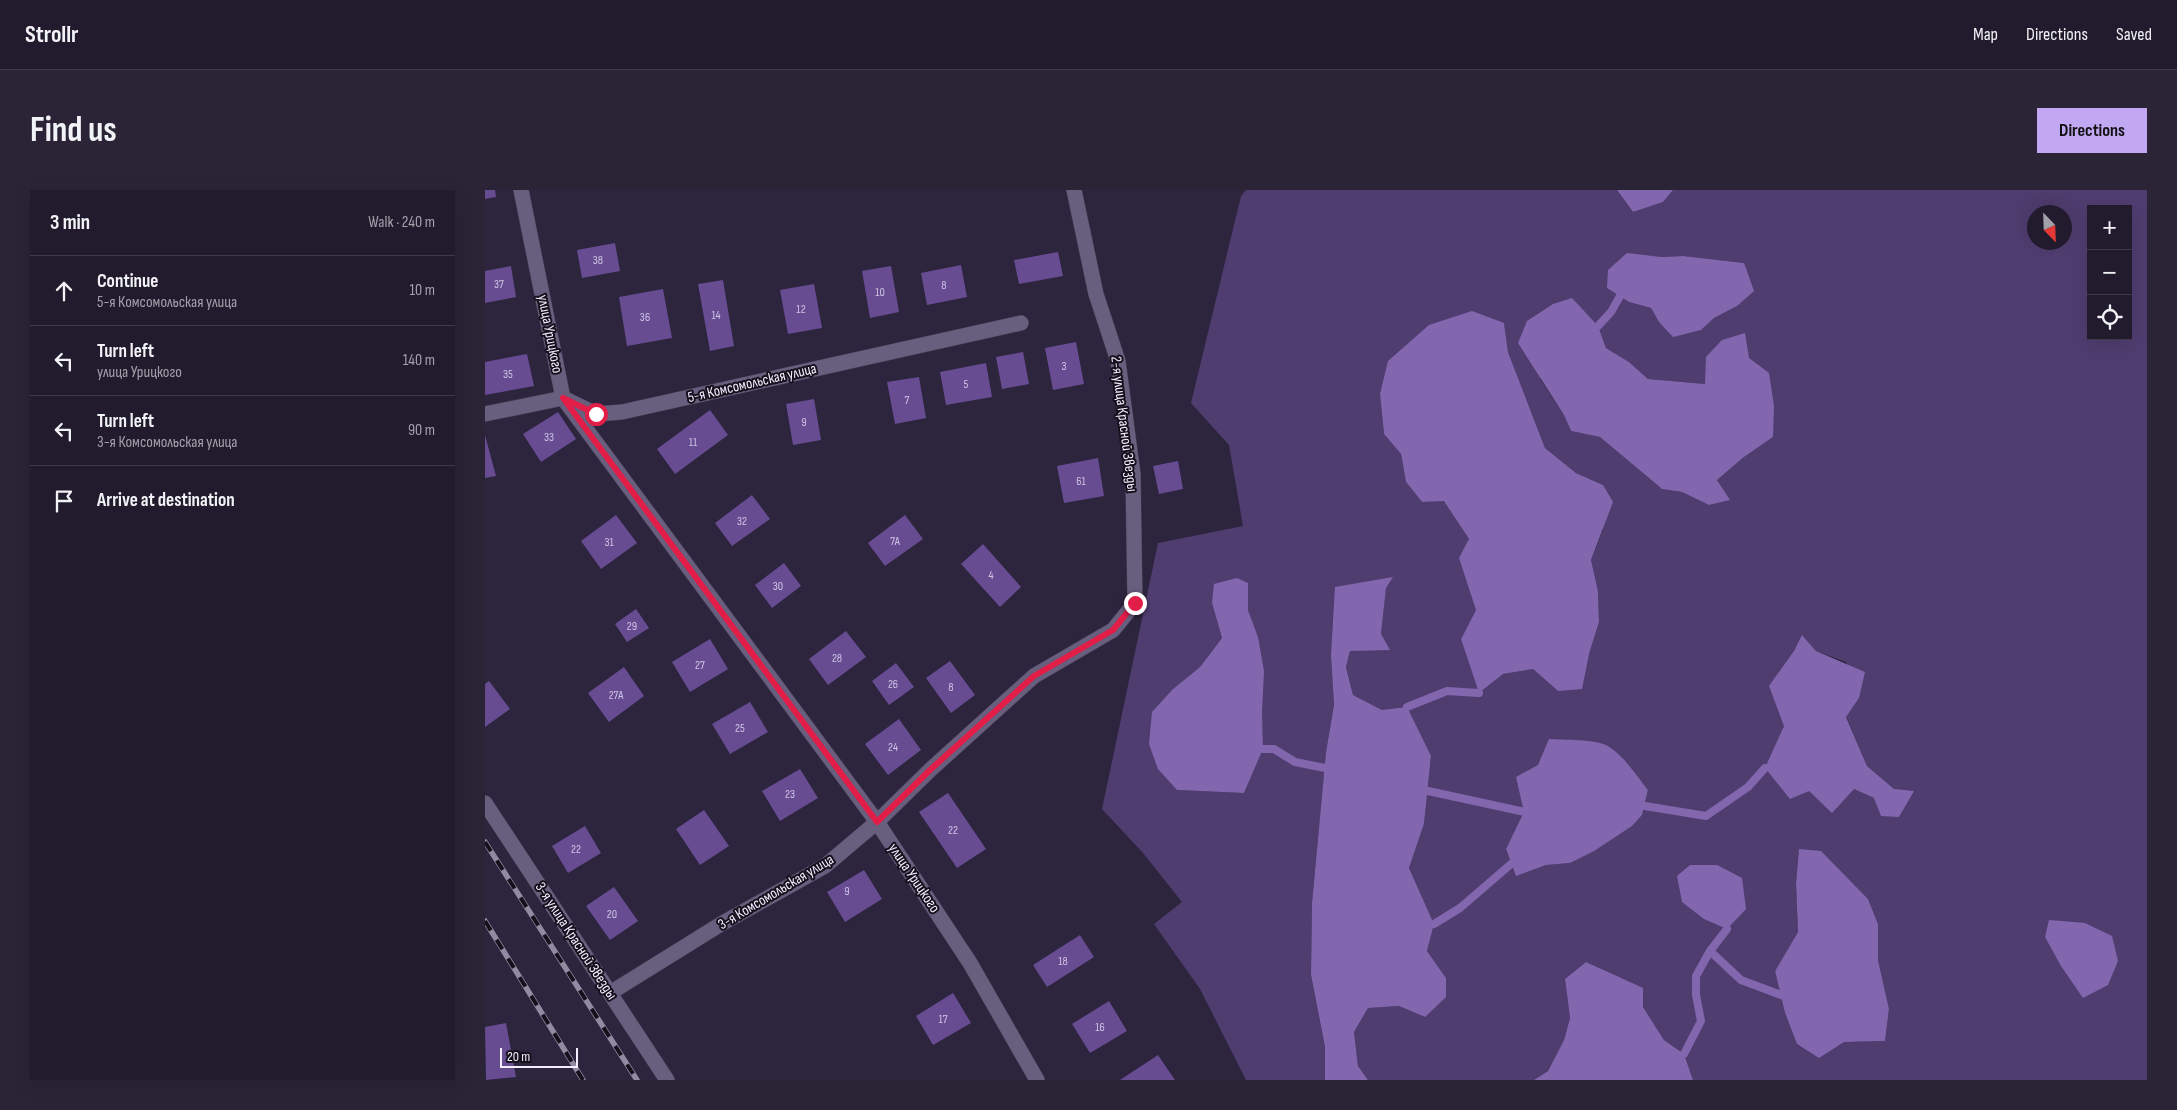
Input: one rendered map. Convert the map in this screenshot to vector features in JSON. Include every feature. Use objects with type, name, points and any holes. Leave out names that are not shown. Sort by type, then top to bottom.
[{"type":"street","name":"улица Урицкого","points":[[521,190],[563,398],[877,822],[970,963],[1037,1080]]},
{"type":"street","name":"2-я улица Красной Звезды","points":[[1074,190],[1096,294],[1118,361],[1133,474],[1135,603]]},
{"type":"street","name":"5-я Комсомольская улица","points":[[563,398],[596,414],[622,412],[1021,323]]},
{"type":"street","points":[[485,414],[563,398]]},
{"type":"street","name":"3-я Комсомольская улица","points":[[610,993],[721,924],[825,866],[877,822],[930,770],[1034,676],[1113,630],[1135,603]]},
{"type":"street","name":"3-я улица Красной Звезды","points":[[485,803],[667,1080]]},
{"type":"shaded area","points":[[1246,190],[1617,190],[1633,212],[1663,202],[1673,190],[2147,190],[2147,1080],[1693,1080],[1684,1054],[1664,1040],[1643,1007],[1612,975],[1586,962],[1565,979],[1570,1018],[1564,1040],[1548,1071],[1534,1080],[1368,1080],[1358,1066],[1354,1032],[1368,1008],[1399,1006],[1425,1017],[1446,978],[1427,951],[1434,924],[1409,868],[1424,824],[1431,756],[1382,710],[1353,695],[1346,667],[1350,651],[1381,634],[1386,587],[1393,577],[1331,656],[1334,705],[1326,752],[1312,903],[1311,975],[1325,1047],[1325,1080],[1246,1080],[1200,989],[1154,924],[1182,902],[1143,853],[1102,809],[1158,543],[1243,526],[1229,445],[1191,403],[1241,196]],"holes":[[[1683,256],[1744,263],[1737,306],[1714,318],[1701,330],[1659,322],[1651,308],[1629,302],[1608,288],[1661,257]],[[1504,323],[1508,352],[1545,448],[1576,473],[1603,485],[1603,530],[1591,560],[1598,591],[1599,622],[1589,654],[1558,691],[1533,669],[1503,674],[1479,693],[1461,639],[1476,610],[1471,591],[1469,539],[1444,500],[1422,502],[1406,482],[1401,454],[1384,434],[1380,394]],[[1598,326],[1606,348],[1629,362],[1648,379],[1705,384],[1773,437],[1744,457],[1717,480],[1729,500],[1709,505],[1682,492],[1662,489],[1600,437],[1571,431],[1564,415],[1540,379]],[[1248,583],[1248,610],[1258,637],[1263,749],[1244,793],[1177,790],[1173,689],[1200,667],[1222,638],[1212,603]],[[1803,636],[1816,651],[1846,662],[1859,698],[1846,716],[1867,766],[1894,789],[1874,798],[1854,789],[1809,790],[1766,768],[1784,726],[1794,651]],[[1606,745],[1619,755],[1648,790],[1642,815],[1632,826],[1570,863],[1546,865],[1516,875],[1506,849],[1525,812]],[[1799,850],[1821,852],[1868,899],[1878,924],[1878,960],[1889,1009],[1885,1041],[1844,1042],[1819,1057],[1797,1044],[1785,1013],[1775,971],[1798,932],[1796,883]]]},
{"type":"shaded area","points":[[1617,190],[1673,190],[1663,202],[1633,212]]},
{"type":"shaded area","points":[[1627,253],[1661,257],[1683,256],[1744,263],[1754,291],[1737,306],[1714,318],[1701,330],[1673,337],[1659,322],[1651,308],[1629,302],[1607,288],[1608,270]]},
{"type":"shaded area","points":[[1572,298],[1598,326],[1606,348],[1629,362],[1648,379],[1705,384],[1706,357],[1722,340],[1745,333],[1749,358],[1769,373],[1774,406],[1773,437],[1744,457],[1717,480],[1730,500],[1709,505],[1682,492],[1662,489],[1600,437],[1571,431],[1564,415],[1518,343],[1527,321],[1553,304]]},
{"type":"shaded area","points":[[1472,311],[1504,323],[1508,352],[1545,448],[1576,473],[1603,485],[1613,502],[1591,560],[1598,591],[1599,622],[1589,654],[1582,689],[1558,691],[1533,669],[1503,674],[1479,693],[1461,639],[1476,610],[1459,558],[1469,539],[1444,501],[1422,502],[1406,482],[1401,454],[1384,434],[1380,394],[1388,361],[1429,325]]},
{"type":"shaded area","points":[[1393,577],[1386,588],[1381,634],[1390,650],[1350,651],[1346,667],[1353,695],[1382,710],[1407,707],[1431,756],[1424,824],[1409,868],[1434,924],[1427,951],[1446,978],[1446,997],[1425,1017],[1399,1006],[1368,1008],[1354,1032],[1358,1066],[1368,1080],[1325,1080],[1325,1047],[1311,975],[1312,903],[1326,752],[1334,705],[1331,656],[1335,587]]},
{"type":"shaded area","points":[[1237,578],[1248,583],[1248,610],[1258,637],[1264,671],[1263,749],[1244,793],[1177,790],[1158,769],[1149,744],[1152,712],[1173,689],[1200,667],[1222,638],[1212,603],[1214,584]]},
{"type":"shaded area","points":[[1802,635],[1816,651],[1865,672],[1859,698],[1846,717],[1867,766],[1894,789],[1914,791],[1899,817],[1881,816],[1874,798],[1854,789],[1832,813],[1809,791],[1790,799],[1765,768],[1784,726],[1769,686],[1794,651]]},
{"type":"shaded area","points":[[1549,739],[1595,742],[1614,750],[1648,790],[1642,815],[1632,826],[1594,851],[1570,863],[1546,865],[1516,876],[1506,849],[1524,812],[1516,777],[1538,765]]},
{"type":"shaded area","points":[[1799,849],[1821,851],[1868,899],[1878,924],[1878,960],[1889,1009],[1885,1041],[1844,1042],[1819,1058],[1797,1044],[1785,1013],[1775,971],[1798,932],[1796,883]]},
{"type":"shaded area","points":[[1690,865],[1717,865],[1742,878],[1746,909],[1727,929],[1704,919],[1682,902],[1677,876]]},
{"type":"shaded area","points":[[2049,920],[2085,923],[2112,936],[2118,961],[2108,985],[2083,998],[2061,966],[2045,937]]},
{"type":"shaded area","points":[[1586,962],[1643,988],[1643,1007],[1664,1040],[1684,1054],[1693,1080],[1534,1080],[1548,1071],[1564,1040],[1570,1018],[1565,979]]},
{"type":"building","points":[[485,190],[495,190],[496,197],[485,199]]},
{"type":"building","points":[[615,243],[620,271],[582,278],[577,250]]},
{"type":"building","points":[[1058,252],[1063,276],[1019,284],[1014,260]]},
{"type":"building","points":[[961,265],[967,297],[927,305],[921,273]]},
{"type":"building","points":[[511,266],[516,297],[485,303],[485,271]]},
{"type":"building","points":[[891,266],[899,312],[870,318],[862,271]]},
{"type":"building","points":[[723,280],[734,346],[710,351],[698,284]]},
{"type":"building","points":[[814,284],[822,328],[788,334],[780,290]]},
{"type":"building","points":[[663,289],[672,338],[627,346],[619,297]]},
{"type":"building","points":[[1076,342],[1084,384],[1053,390],[1045,348]]},
{"type":"building","points":[[1023,352],[1029,384],[1002,389],[996,357]]},
{"type":"building","points":[[527,354],[534,386],[485,395],[485,362]]},
{"type":"building","points":[[986,363],[992,397],[946,405],[940,372]]},
{"type":"building","points":[[919,377],[926,418],[895,424],[887,382]]},
{"type":"building","points":[[814,399],[821,440],[793,445],[786,404]]},
{"type":"building","points":[[710,410],[728,435],[675,474],[657,449]]},
{"type":"building","points":[[558,412],[576,439],[541,462],[523,434]]},
{"type":"building","points":[[485,435],[496,476],[485,478]]},
{"type":"building","points":[[1098,458],[1104,496],[1064,503],[1057,466]]},
{"type":"building","points":[[1178,461],[1183,489],[1159,494],[1153,466]]},
{"type":"building","points":[[752,495],[770,519],[732,546],[715,523]]},
{"type":"building","points":[[616,515],[637,543],[601,569],[581,541]]},
{"type":"building","points":[[905,515],[923,539],[885,566],[868,543]]},
{"type":"building","points":[[983,544],[1021,587],[1000,607],[961,564]]},
{"type":"building","points":[[784,563],[801,586],[772,608],[755,585]]},
{"type":"building","points":[[636,609],[649,628],[627,642],[615,624]]},
{"type":"building","points":[[846,631],[866,657],[828,685],[809,659]]},
{"type":"building","points":[[710,639],[728,669],[690,692],[672,662]]},
{"type":"building","points":[[950,661],[975,695],[951,713],[926,678]]},
{"type":"building","points":[[896,663],[914,687],[889,705],[872,681]]},
{"type":"building","points":[[624,667],[644,696],[609,722],[588,693]]},
{"type":"building","points":[[489,681],[510,709],[485,727],[485,684]]},
{"type":"building","points":[[750,702],[768,732],[730,754],[712,724]]},
{"type":"building","points":[[899,719],[921,750],[888,775],[865,744]]},
{"type":"building","points":[[800,769],[818,798],[780,821],[762,791]]},
{"type":"building","points":[[948,793],[986,849],[957,868],[919,812]]},
{"type":"building","points":[[704,810],[729,846],[700,865],[676,829]]},
{"type":"building","points":[[585,826],[601,853],[568,873],[552,846]]},
{"type":"building","points":[[864,870],[882,899],[845,922],[827,892]]},
{"type":"building","points":[[614,887],[638,921],[610,940],[586,906]]},
{"type":"building","points":[[1080,935],[1094,957],[1047,987],[1033,965]]},
{"type":"building","points":[[953,993],[971,1023],[933,1045],[916,1016]]},
{"type":"building","points":[[1109,1001],[1127,1031],[1090,1053],[1072,1024]]},
{"type":"building","points":[[506,1023],[516,1077],[486,1080],[485,1027]]},
{"type":"building","points":[[1158,1055],[1175,1080],[1120,1080]]},
{"type":"waterway","points":[[1598,326],[1611,312],[1620,296]]},
{"type":"waterway","points":[[1407,707],[1447,691],[1479,693]]},
{"type":"waterway","points":[[1263,749],[1274,749],[1295,762],[1325,768]]},
{"type":"waterway","points":[[1645,806],[1706,816],[1748,787],[1765,768]]},
{"type":"waterway","points":[[1428,791],[1525,812]]},
{"type":"waterway","points":[[1434,924],[1460,908],[1511,864]]},
{"type":"waterway","points":[[1684,1054],[1701,1021],[1696,995],[1696,976],[1710,951],[1727,929]]},
{"type":"waterway","points":[[1710,951],[1741,980],[1781,995]]},
{"type":"railway","points":[[485,842],[637,1080]]},
{"type":"railway","points":[[485,921],[583,1080]]},
{"type":"route","points":[[596,414],[563,398],[877,822],[930,770],[1034,676],[1113,630],[1135,603]]}]
